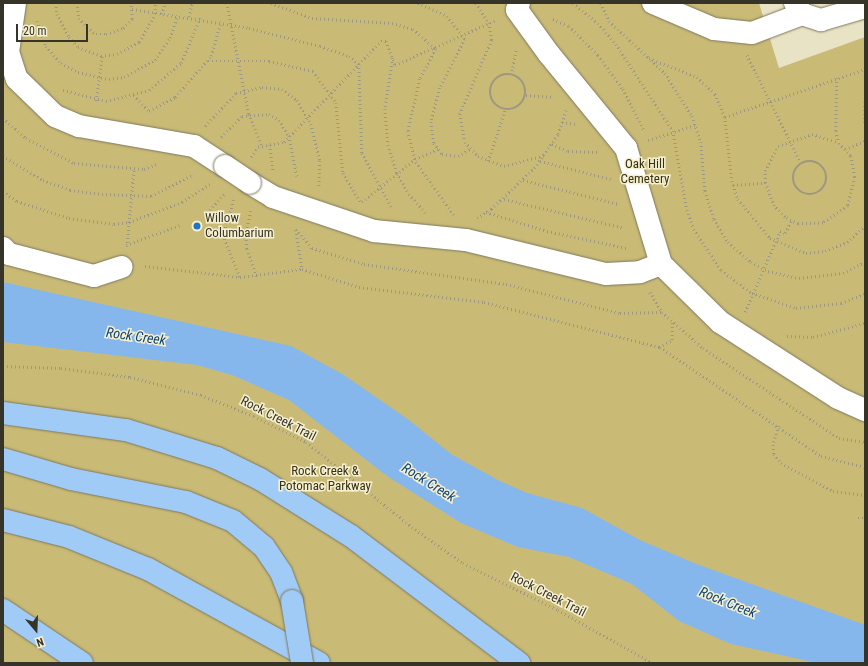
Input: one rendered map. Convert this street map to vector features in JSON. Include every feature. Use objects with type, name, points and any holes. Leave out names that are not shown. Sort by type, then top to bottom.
[{"type":"main road","points":[[3,413],[126,430],[216,458],[260,478],[351,536],[519,663]]},
{"type":"main road","points":[[3,459],[71,479],[186,502],[233,521],[264,548],[282,572],[292,601],[302,663]]},
{"type":"main road","points":[[3,520],[69,537],[148,569],[319,663]]},
{"type":"main road","points":[[3,610],[82,663]]},
{"type":"street","points":[[15,3],[8,52],[17,79],[55,116],[79,126],[190,145],[218,161],[243,185],[311,211],[350,224],[385,233],[432,236],[526,252],[606,274],[640,272],[656,248]]},
{"type":"street","points":[[654,3],[694,22],[736,32],[766,30],[802,12],[828,20],[865,7]]},
{"type":"street","points":[[519,10],[568,89],[627,150],[656,248],[720,322],[838,398],[865,410]]},
{"type":"street","points":[[3,248],[9,254],[94,276],[122,267]]},
{"type":"path","points":[[56,3],[57,14],[69,37],[78,47],[102,56],[132,48],[155,14],[155,3]]},
{"type":"path","points":[[77,3],[79,18],[96,34],[123,28],[132,18],[131,3]]},
{"type":"path","points":[[161,14],[166,3]]},
{"type":"path","points":[[189,17],[192,3]]},
{"type":"path","points":[[227,3],[249,114],[262,146],[243,185],[234,198],[223,235],[240,278]]},
{"type":"path","points":[[271,3],[312,18],[406,27],[425,37],[436,49]]},
{"type":"path","points":[[418,3],[447,16],[464,36]]},
{"type":"path","points":[[476,3],[489,24],[491,49],[460,114],[462,135],[470,149],[488,161],[514,166],[545,155]]},
{"type":"path","points":[[572,3],[586,12],[616,44],[673,131],[679,184],[694,229],[721,270],[754,294],[796,308],[841,303],[865,294]]},
{"type":"path","points":[[601,3],[609,21],[665,73],[695,125],[700,142],[705,191],[714,219],[728,242],[764,269],[799,278],[821,278],[842,273],[865,262]]},
{"type":"path","points":[[132,9],[155,14],[221,21],[320,46],[349,56],[359,64],[362,153],[378,188],[411,235]]},
{"type":"path","points":[[262,146],[284,142],[381,41],[386,41],[396,65],[436,49],[519,10],[554,19],[581,36],[623,89],[651,146]]},
{"type":"path","points":[[36,16],[46,46],[61,63],[99,78],[124,77],[155,60],[170,38],[177,16]]},
{"type":"path","points":[[56,86],[96,101],[134,95],[169,76],[181,63],[200,18]]},
{"type":"path","points":[[134,95],[143,107],[154,110],[175,97],[208,61],[221,21]]},
{"type":"path","points":[[32,31],[39,28]]},
{"type":"path","points":[[736,32],[801,163]]},
{"type":"path","points":[[464,36],[460,54],[433,108],[431,122],[438,149],[449,157],[470,149]]},
{"type":"path","points":[[436,49],[420,79],[408,120],[415,159],[459,220]]},
{"type":"path","points":[[96,101],[102,56]]},
{"type":"path","points":[[393,58],[385,109],[388,145],[397,173],[409,194],[442,232],[432,236]]},
{"type":"path","points":[[649,58],[705,83],[726,117],[733,185],[749,216],[776,241],[806,252],[825,251],[847,242],[865,226]]},
{"type":"path","points":[[208,61],[238,60],[291,64],[313,71],[330,93],[338,118],[343,173],[361,203],[385,233]]},
{"type":"path","points":[[726,117],[865,69]]},
{"type":"path","points":[[506,110],[490,96],[497,78],[506,75],[517,78],[526,95]]},
{"type":"path","points":[[837,78],[834,119],[839,144]]},
{"type":"path","points":[[3,118],[26,138],[74,163],[134,168],[154,166],[190,145],[222,105],[244,90],[262,86],[282,89],[297,100],[307,117],[318,149],[321,176],[308,219],[296,229]]},
{"type":"path","points":[[470,221],[486,212],[503,198],[540,161],[552,144],[568,89],[526,95]]},
{"type":"path","points":[[506,110],[520,107],[526,95]]},
{"type":"path","points":[[865,102],[865,122]]},
{"type":"path","points":[[488,161],[506,110]]},
{"type":"path","points":[[3,191],[17,200],[69,218],[128,222],[182,202],[218,161],[232,124],[249,114],[269,114],[279,120],[289,136],[297,176]]},
{"type":"path","points":[[552,144],[568,151],[627,150],[673,131],[695,125]]},
{"type":"path","points":[[812,134],[839,144],[845,149],[855,177],[848,206],[823,223],[791,221],[774,206],[765,183],[765,171],[773,154],[789,140],[812,134]]},
{"type":"path","points":[[845,149],[865,141]]},
{"type":"path","points":[[270,145],[272,176]]},
{"type":"path","points":[[350,224],[361,203],[378,188],[415,159],[438,149]]},
{"type":"path","points":[[3,156],[37,177],[70,190],[131,196],[151,196],[183,183],[218,161]]},
{"type":"path","points":[[540,161],[638,185]]},
{"type":"path","points":[[816,161],[824,170],[827,177],[818,193],[811,196],[801,193],[794,185],[793,176],[801,163],[816,161]]},
{"type":"path","points":[[134,168],[127,243],[122,267],[156,265],[240,278],[302,269],[359,288],[484,302],[659,347],[779,426],[821,456],[865,468]]},
{"type":"path","points":[[522,180],[644,207]]},
{"type":"path","points":[[733,185],[765,183]]},
{"type":"path","points":[[234,198],[243,185]]},
{"type":"path","points":[[207,213],[226,190]]},
{"type":"path","points":[[503,198],[597,223],[656,248]]},
{"type":"path","points":[[253,204],[246,232],[247,249],[257,276]]},
{"type":"path","points":[[486,212],[598,244],[656,248]]},
{"type":"path","points":[[735,331],[754,294],[780,231],[785,233],[791,221]]},
{"type":"path","points":[[127,243],[180,225]]},
{"type":"path","points":[[294,225],[312,248],[364,264],[506,284],[620,313],[662,312]]},
{"type":"path","points":[[296,229],[302,269]]},
{"type":"path","points":[[640,272],[662,312],[703,348],[839,438],[865,442]]},
{"type":"path","points":[[659,347],[672,340],[672,320]]},
{"type":"path","points":[[780,335],[813,337],[865,323]]},
{"type":"path","name":"Rock Creek Trail","points":[[3,366],[61,368],[130,377],[201,395],[254,416],[306,442],[412,527],[463,563],[558,610],[653,663]]},
{"type":"path","points":[[779,426],[773,445],[774,454],[781,463],[833,491],[865,495]]},
{"type":"path","points":[[858,518],[865,518]]},
{"type":"green space","points":[[3,3],[759,3],[779,68],[865,37],[865,663],[3,663]]},
{"type":"water","name":"Rock Creek","points":[[3,282],[291,346],[344,375],[409,420],[451,454],[498,480],[527,493],[582,508],[640,540],[694,563],[865,625],[865,663],[817,663],[731,644],[679,621],[632,584],[569,557],[518,547],[461,523],[387,476],[289,400],[232,375],[197,365],[3,342]]},
{"type":"place","name":"Willow Columbarium","points":[[197,226]]},
{"type":"park label","name":"Oak Hill Cemetery","points":[[645,172]]},
{"type":"park label","name":"Rock Creek & Potomac Parkway","points":[[325,480]]}]
